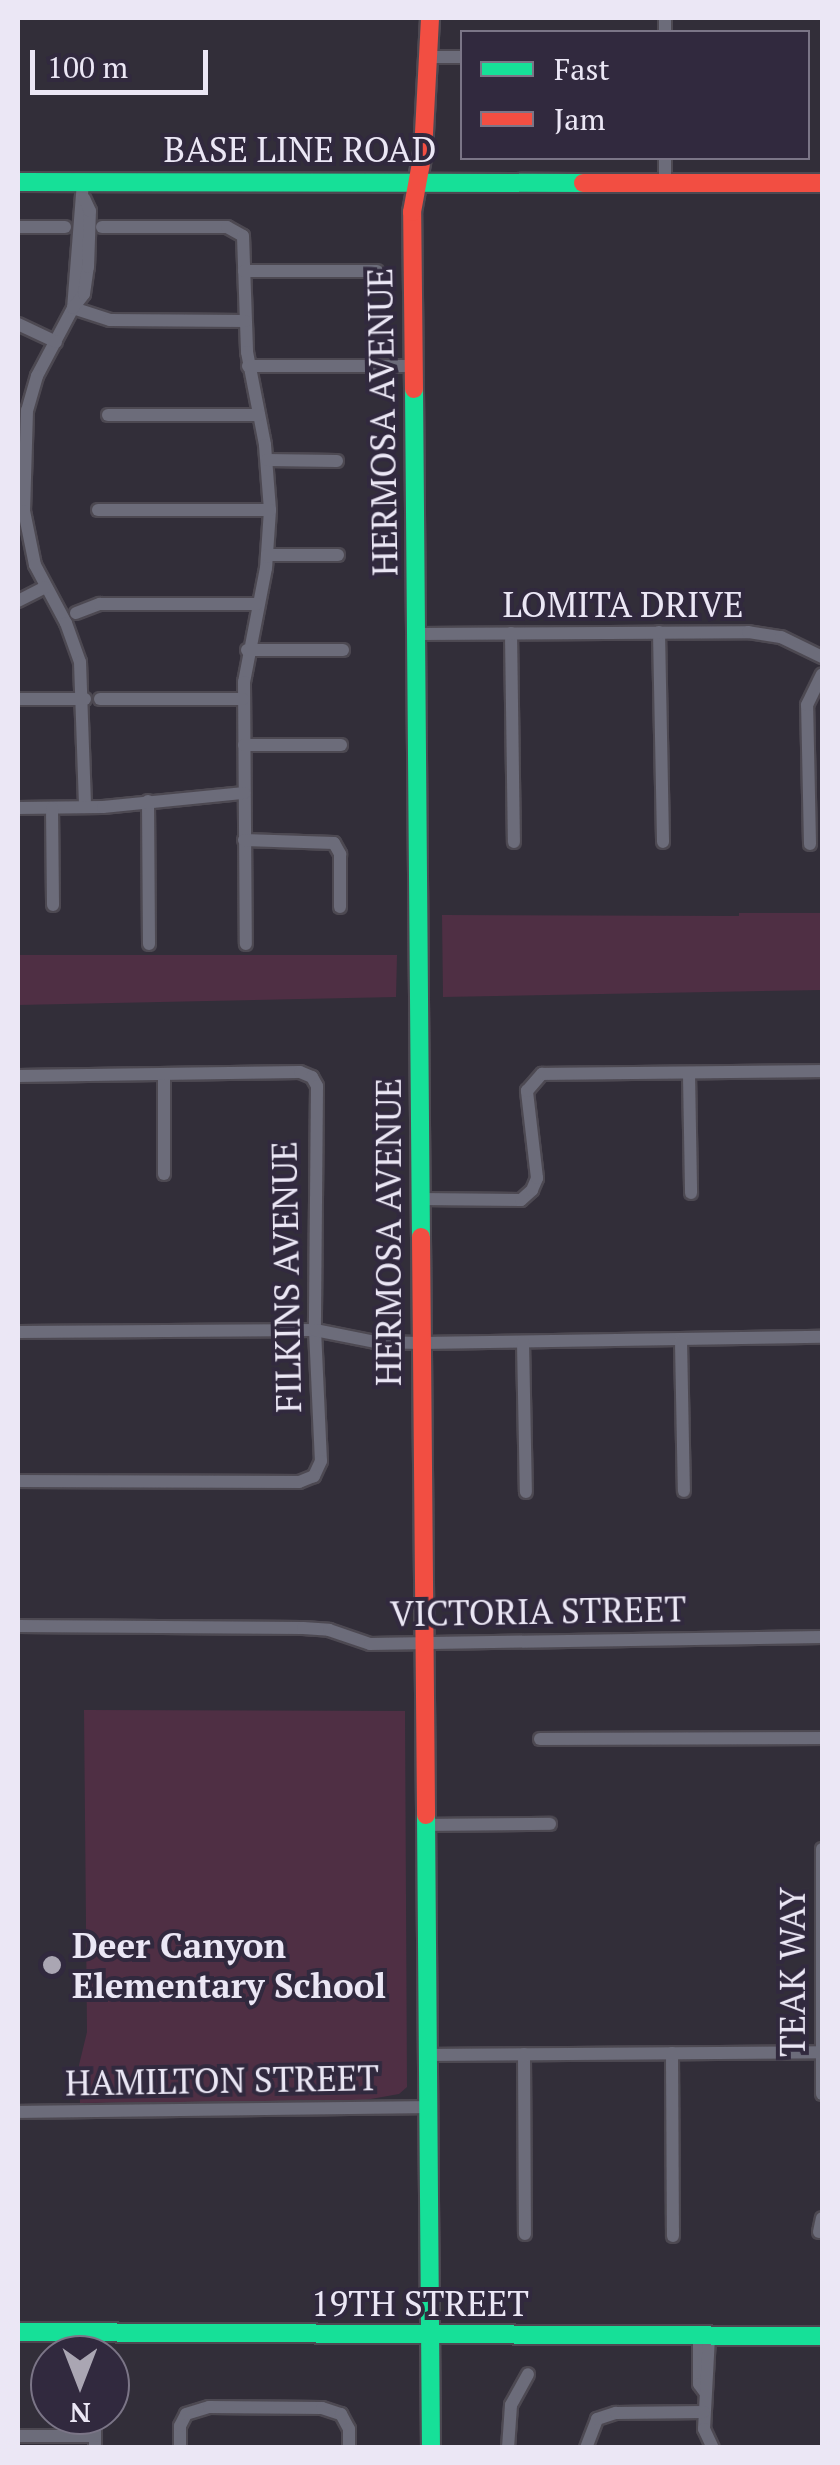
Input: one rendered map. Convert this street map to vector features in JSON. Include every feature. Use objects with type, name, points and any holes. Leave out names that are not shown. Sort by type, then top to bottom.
[{"type":"street","name":"HERMOSA AVENUE","points":[[430,18],[412,209],[419,634],[416,830],[431,2448]]},
{"type":"street","points":[[429,57],[460,57]]},
{"type":"street","points":[[665,160],[665,183]]},
{"type":"street","name":"BASE LINE ROAD","points":[[18,182],[84,190],[417,182],[822,183]]},
{"type":"street","points":[[74,308],[78,210],[84,190]]},
{"type":"street","points":[[84,190],[90,211],[84,294],[38,376],[25,422],[26,530],[45,587],[77,649],[84,699],[85,807]]},
{"type":"street","points":[[18,227],[65,227]]},
{"type":"street","points":[[102,227],[227,227],[243,236],[248,366],[267,460],[270,510],[267,555],[247,650],[243,699],[246,944]]},
{"type":"street","points":[[244,271],[377,271]]},
{"type":"street","points":[[74,308],[110,320],[245,321]]},
{"type":"street","points":[[18,324],[56,342]]},
{"type":"street","points":[[248,366],[414,366]]},
{"type":"street","points":[[108,415],[259,415]]},
{"type":"street","points":[[267,460],[337,461]]},
{"type":"street","points":[[98,510],[270,510]]},
{"type":"street","points":[[267,555],[338,555]]},
{"type":"street","points":[[18,600],[45,587]]},
{"type":"street","points":[[76,613],[100,604],[257,604]]},
{"type":"street","points":[[658,632],[662,842]]},
{"type":"street","name":"LOMITA DRIVE","points":[[419,634],[658,632],[781,637],[822,657]]},
{"type":"street","points":[[511,633],[514,842]]},
{"type":"street","points":[[247,650],[343,650]]},
{"type":"street","points":[[810,844],[808,705],[822,674]]},
{"type":"street","points":[[18,699],[84,699]]},
{"type":"street","points":[[100,699],[243,699]]},
{"type":"street","points":[[244,745],[340,745]]},
{"type":"street","points":[[18,808],[85,807],[244,793]]},
{"type":"street","points":[[148,801],[149,944]]},
{"type":"street","points":[[52,808],[53,906]]},
{"type":"street","points":[[244,840],[334,843],[340,854],[340,907]]},
{"type":"street","points":[[420,1199],[520,1200],[532,1190],[537,1178],[527,1091],[534,1078],[542,1074],[822,1071]]},
{"type":"street","name":"FILKINS AVENUE","points":[[18,1481],[299,1482],[314,1476],[321,1461],[315,1330],[317,1086],[312,1076],[300,1072],[164,1075]]},
{"type":"street","points":[[689,1074],[691,1192]]},
{"type":"street","points":[[18,1076],[164,1075],[164,1174]]},
{"type":"street","points":[[18,1332],[315,1330],[374,1342],[421,1343],[822,1337]]},
{"type":"street","points":[[681,1341],[684,1491]]},
{"type":"street","points":[[524,1342],[526,1492]]},
{"type":"street","name":"VICTORIA STREET","points":[[18,1626],[304,1628],[328,1630],[370,1644],[423,1645],[822,1637]]},
{"type":"street","points":[[540,1739],[822,1738]]},
{"type":"street","points":[[426,1825],[550,1824]]},
{"type":"street","name":"TEAK WAY","points":[[822,1849],[822,2094]]},
{"type":"street","points":[[427,2055],[822,2052]]},
{"type":"street","points":[[524,2054],[525,2234]]},
{"type":"street","points":[[672,2054],[672,2236]]},
{"type":"street","name":"HAMILTON STREET","points":[[18,2112],[428,2107]]},
{"type":"street","name":"19TH STREET","points":[[18,2332],[822,2336]]},
{"type":"street","points":[[704,2337],[708,2385],[704,2391],[704,2429],[712,2448]]},
{"type":"street","points":[[508,2448],[511,2405],[528,2374]]},
{"type":"street","points":[[180,2448],[180,2426],[186,2414],[210,2407],[322,2408],[341,2414],[349,2429],[349,2448]]},
{"type":"street","points":[[586,2448],[597,2419],[616,2413],[704,2412]]},
{"type":"street","points":[[18,2436],[95,2442]]},
{"type":"shaded area","points":[[822,913],[822,990],[443,997],[442,915]]},
{"type":"shaded area","points":[[18,955],[397,955],[396,997],[18,1005]]},
{"type":"shaded area","points":[[84,1710],[405,1711],[407,2087],[399,2094],[365,2100],[80,2103],[79,2065],[87,2032]]},
{"type":"traffic: fast","points":[[18,182],[583,183]]},
{"type":"traffic: fast","points":[[414,389],[421,1237]]},
{"type":"traffic: fast","points":[[426,1815],[431,2448]]},
{"type":"traffic: fast","points":[[18,2332],[822,2336]]},
{"type":"traffic: jam","points":[[414,389],[412,212],[423,152],[430,18]]},
{"type":"traffic: jam","points":[[583,183],[822,183]]},
{"type":"traffic: jam","points":[[421,1237],[426,1815]]},
{"type":"place","name":"Deer Canyon Elementary School","points":[[52,1965]]}]
